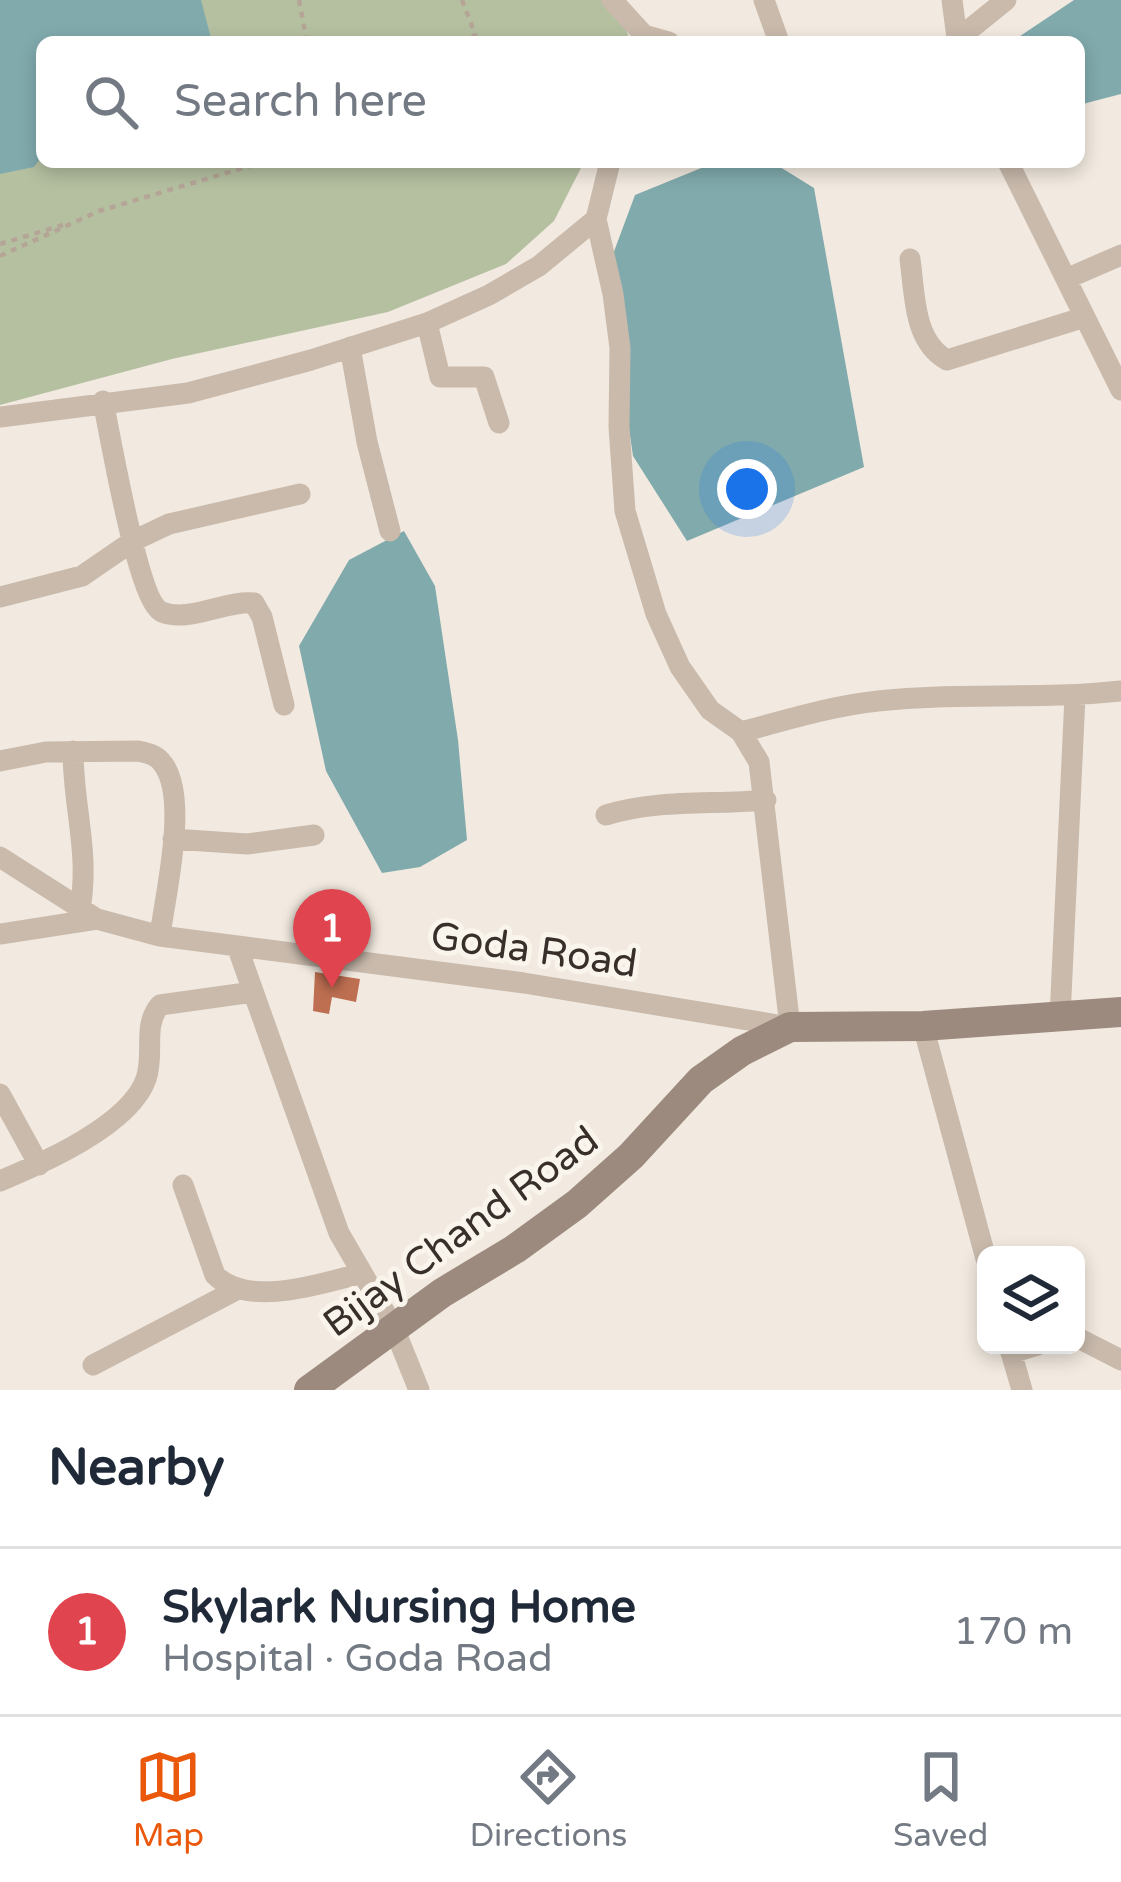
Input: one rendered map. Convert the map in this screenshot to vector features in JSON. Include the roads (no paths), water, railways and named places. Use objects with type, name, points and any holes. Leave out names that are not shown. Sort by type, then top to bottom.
[{"type":"main road","name":"Bijay Chand Road","points":[[309,1390],[577,1204],[631,1156],[701,1080],[742,1051],[790,1027],[923,1026],[1121,1012]]},
{"type":"street","points":[[611,0],[641,36]]},
{"type":"street","points":[[764,0],[777,36]]},
{"type":"street","points":[[952,0],[956,36]]},
{"type":"street","points":[[961,36],[1006,0]]},
{"type":"street","points":[[609,168],[596,219],[620,347],[626,511],[656,614],[680,668],[710,710],[741,732],[759,762],[790,1027]]},
{"type":"street","points":[[1011,168],[1121,390]]},
{"type":"street","points":[[0,417],[188,393],[427,323],[489,296],[539,266],[596,219]]},
{"type":"street","points":[[1066,279],[1121,256]]},
{"type":"street","points":[[910,260],[922,335],[933,352],[947,360],[1085,317]]},
{"type":"street","points":[[427,323],[440,376],[484,377],[499,423]]},
{"type":"street","points":[[350,347],[362,422],[390,531]]},
{"type":"street","points":[[103,401],[147,595],[162,612],[177,614],[254,603],[262,617],[284,705]]},
{"type":"street","points":[[0,597],[82,576],[169,524],[300,494]]},
{"type":"street","points":[[741,732],[799,715],[884,700],[1121,691]]},
{"type":"street","points":[[1060,1018],[1075,696]]},
{"type":"street","points":[[0,934],[88,914],[73,751]]},
{"type":"street","points":[[0,760],[73,751],[153,754],[169,776],[173,839],[160,936]]},
{"type":"street","points":[[605,815],[656,802],[690,806],[766,800]]},
{"type":"street","points":[[173,839],[247,844],[314,835]]},
{"type":"street","name":"Goda Road","points":[[0,857],[88,914],[160,936],[524,983],[790,1027]]},
{"type":"street","points":[[237,946],[339,1233],[394,1328],[419,1390]]},
{"type":"street","points":[[0,1181],[39,1165],[116,1117],[137,1095],[146,1082],[150,1024],[160,1005],[253,992]]},
{"type":"street","points":[[923,1026],[982,1246]]},
{"type":"street","points":[[0,1094],[39,1165]]},
{"type":"street","points":[[183,1185],[215,1275],[225,1285],[298,1289],[359,1274]]},
{"type":"street","points":[[93,1365],[238,1289]]},
{"type":"street","points":[[1085,1342],[1121,1360]]},
{"type":"street","points":[[1011,1354],[1022,1390]]},
{"type":"water","points":[[0,0],[201,0],[210,36],[36,36],[36,164],[0,174]]},
{"type":"water","points":[[1074,0],[1121,0],[1121,94],[1085,103],[1085,36],[1020,36]]},
{"type":"water","points":[[701,168],[782,168],[814,188],[864,467],[687,541],[633,456],[606,273],[635,195]]},
{"type":"water","points":[[404,531],[435,586],[467,840],[420,867],[382,873],[326,771],[299,646],[349,560]]},
{"type":"place","name":"Skylark Nursing Home","points":[[332,988]]}]
